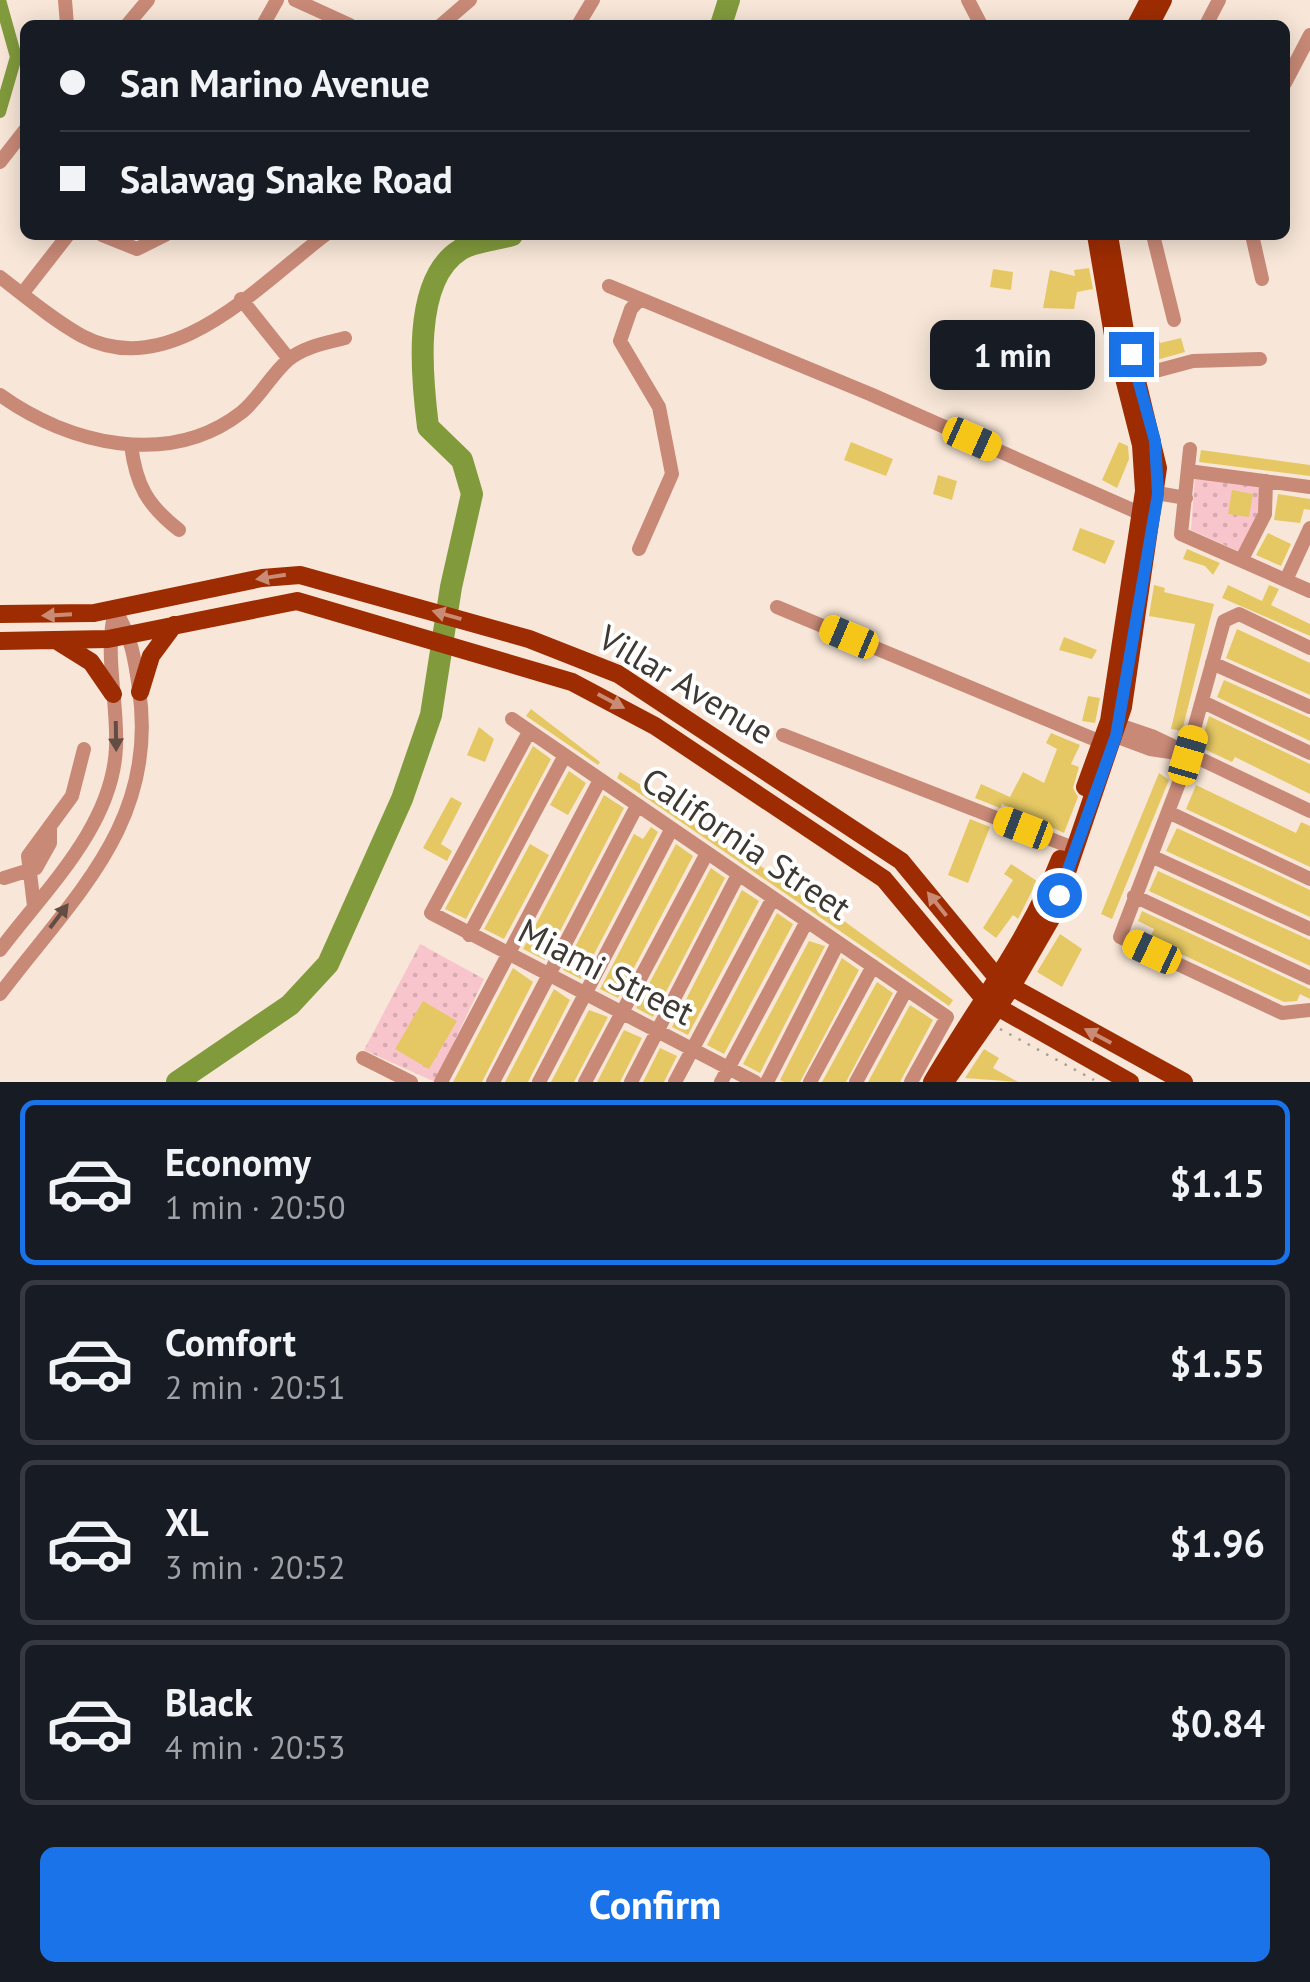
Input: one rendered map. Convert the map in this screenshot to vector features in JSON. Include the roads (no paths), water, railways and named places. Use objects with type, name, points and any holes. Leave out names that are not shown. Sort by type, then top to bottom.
[{"type":"main road","points":[[1097,240],[1112,335],[1151,492]]},
{"type":"main road","points":[[945,1082],[1005,984],[1071,847],[1110,731],[1148,517],[1155,441],[1137,376],[1110,240]]},
{"type":"main road","name":"Villar Avenue","points":[[0,614],[114,610],[284,574],[312,577],[528,638],[618,674],[670,704],[830,816],[892,853],[1005,984],[1184,1082]]},
{"type":"main road","name":"Villar Avenue","points":[[0,641],[59,642],[131,635],[285,600],[521,664],[572,682],[655,726],[884,879],[991,1005],[1130,1082]]},
{"type":"main road","points":[[140,692],[151,656],[174,625]]},
{"type":"main road","points":[[59,642],[92,662],[113,694]]},
{"type":"main road","points":[[932,1082],[991,1005]]},
{"type":"street","points":[[131,20],[148,0]]},
{"type":"street","points":[[296,0],[339,20]]},
{"type":"street","points":[[447,20],[470,0]]},
{"type":"street","points":[[1290,73],[1310,35]]},
{"type":"street","points":[[0,162],[20,136]]},
{"type":"street","points":[[22,294],[64,240]]},
{"type":"street","points":[[115,240],[138,249],[155,240]]},
{"type":"street","points":[[0,277],[83,336],[131,348],[174,342],[240,299],[317,240]]},
{"type":"street","points":[[1154,240],[1174,320]]},
{"type":"street","points":[[1253,240],[1262,279]]},
{"type":"street","points":[[609,286],[870,394],[1148,517]]},
{"type":"street","points":[[240,299],[289,359]]},
{"type":"street","points":[[639,548],[672,474],[659,407],[620,341],[631,310],[640,299]]},
{"type":"street","points":[[0,394],[52,428],[131,445],[163,444],[226,422],[256,400],[289,359],[345,338]]},
{"type":"street","points":[[1137,376],[1193,360],[1260,359]]},
{"type":"street","points":[[131,445],[135,481],[154,511],[179,530]]},
{"type":"street","points":[[1190,449],[1181,534],[1310,591]]},
{"type":"street","points":[[1188,471],[1310,486]]},
{"type":"street","points":[[1242,558],[1266,514],[1266,481]]},
{"type":"street","points":[[1151,492],[1186,498]]},
{"type":"street","points":[[1286,580],[1310,532]]},
{"type":"street","points":[[777,607],[1150,749],[1188,755],[1310,811]]},
{"type":"street","points":[[0,994],[123,825],[137,789],[144,751],[140,692],[131,635],[114,610]]},
{"type":"street","points":[[0,950],[95,822],[112,780],[117,734],[108,638],[114,610]]},
{"type":"street","points":[[1310,648],[1239,614],[1224,621],[1188,755],[1120,937],[1282,1013],[1310,1010]]},
{"type":"street","points":[[1212,663],[1310,708]]},
{"type":"street","points":[[1203,702],[1310,754]]},
{"type":"street","name":"California Street","points":[[512,720],[947,1017],[911,1082]]},
{"type":"street","name":"Miami Street","points":[[529,732],[431,912],[468,935],[692,1050],[725,1075],[755,1082]]},
{"type":"street","points":[[783,735],[1071,847]]},
{"type":"street","points":[[34,906],[27,874],[31,846],[50,829],[72,796],[84,749]]},
{"type":"street","points":[[468,935],[564,756]]},
{"type":"street","points":[[440,1082],[600,780]]},
{"type":"street","points":[[494,1082],[637,806]]},
{"type":"street","points":[[1168,812],[1310,879]]},
{"type":"street","points":[[50,829],[74,852]]},
{"type":"street","points":[[540,1082],[671,830]]},
{"type":"street","points":[[585,1082],[707,852]]},
{"type":"street","points":[[1151,856],[1310,929]]},
{"type":"street","points":[[4,878],[27,874]]},
{"type":"street","points":[[631,1082],[738,875]]},
{"type":"street","points":[[1134,896],[1310,978]]},
{"type":"street","points":[[675,1082],[773,898]]},
{"type":"street","points":[[725,1075],[808,921]]},
{"type":"street","points":[[767,1082],[838,944]]},
{"type":"street","points":[[810,1082],[873,966]]},
{"type":"street","points":[[856,1082],[906,990]]},
{"type":"street","points":[[363,1058],[411,1082]]},
{"type":"waterway","points":[[0,0],[16,57],[0,112]]},
{"type":"waterway","points":[[723,20],[729,0]]},
{"type":"waterway","points":[[177,1082],[290,1005],[328,964],[402,799],[431,715],[451,587],[472,494],[462,460],[428,427],[423,332],[433,284],[444,265],[465,247],[491,240]]}]
